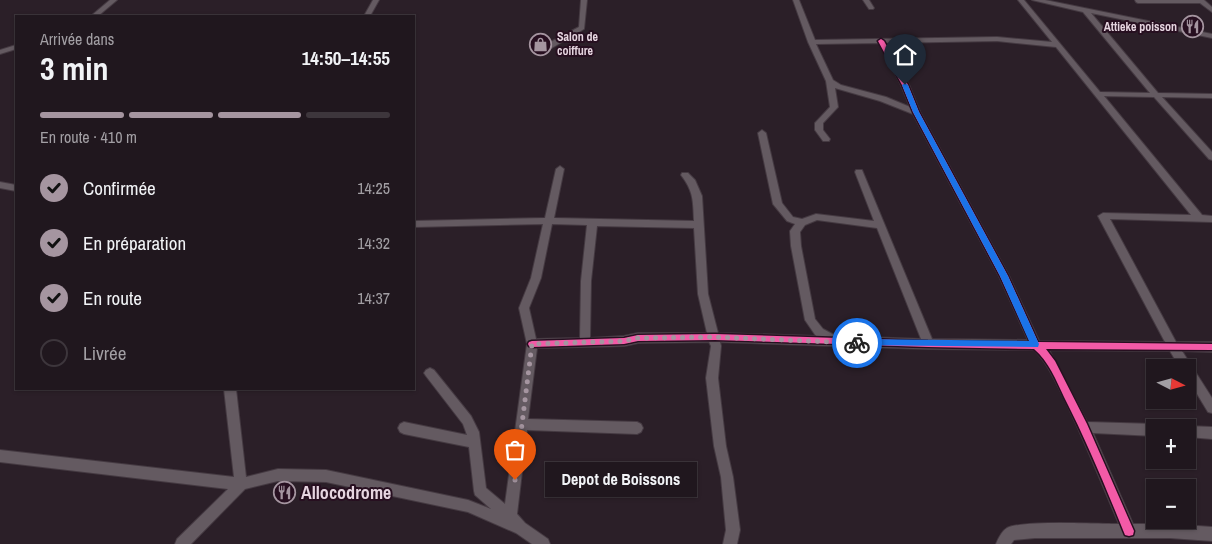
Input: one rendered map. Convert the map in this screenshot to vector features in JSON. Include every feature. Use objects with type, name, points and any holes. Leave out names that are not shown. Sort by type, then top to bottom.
[{"type":"street","points":[[95,15],[114,0]]},
{"type":"street","points":[[368,15],[376,0]]},
{"type":"street","points":[[537,48],[548,47],[582,28],[584,0]]},
{"type":"street","points":[[796,0],[812,42],[830,81],[834,107],[818,123],[819,130],[826,139]]},
{"type":"street","points":[[866,0],[871,8]]},
{"type":"street","points":[[1022,0],[1199,218]]},
{"type":"street","points":[[1035,0],[1212,36]]},
{"type":"street","points":[[1072,0],[1083,9],[1212,157]]},
{"type":"street","points":[[1138,1],[1201,0],[1212,10]]},
{"type":"street","points":[[812,42],[997,39],[1057,45]]},
{"type":"street","points":[[881,41],[905,85],[916,112],[1004,276],[1035,344],[1045,353],[1052,364],[1084,427],[1129,531]]},
{"type":"street","points":[[0,52],[15,47]]},
{"type":"street","points":[[830,81],[838,87],[883,99],[916,112]]},
{"type":"street","points":[[1099,94],[1212,96]]},
{"type":"street","points":[[762,133],[778,204],[790,219],[802,223]]},
{"type":"street","points":[[510,517],[532,344],[524,308],[536,278],[547,221],[560,169]]},
{"type":"street","points":[[859,172],[928,344]]},
{"type":"street","points":[[685,175],[690,180],[697,196],[703,294],[715,337],[712,378],[732,521],[730,544]]},
{"type":"street","points":[[0,185],[15,188]]},
{"type":"street","points":[[1181,359],[1103,216],[1212,218]]},
{"type":"street","points":[[836,342],[819,332],[810,320],[796,246],[796,231],[802,223],[816,217],[881,225]]},
{"type":"street","points":[[415,224],[547,221],[592,224],[700,225]]},
{"type":"street","points":[[585,342],[586,281],[592,224]]},
{"type":"street","points":[[532,344],[624,341],[638,338],[715,337],[928,344],[1212,347]]},
{"type":"street","points":[[430,373],[467,420],[473,432],[480,491],[521,528],[543,544]]},
{"type":"street","points":[[1196,383],[1212,408]]},
{"type":"street","points":[[230,390],[241,484]]},
{"type":"street","points":[[522,424],[637,428]]},
{"type":"street","points":[[1084,427],[1146,430]]},
{"type":"street","points":[[404,428],[474,442]]},
{"type":"street","points":[[1196,432],[1212,433]]},
{"type":"street","points":[[0,456],[241,484],[278,475],[326,476],[468,506],[521,528]]},
{"type":"street","points":[[182,544],[241,484]]},
{"type":"street","points":[[1003,544],[1010,534],[1035,531],[1129,531],[1212,534]]},
{"type":"cycle path","points":[[881,41],[905,85],[916,112],[1004,276],[1035,344],[1045,353],[1052,364],[1084,427],[1129,531]]},
{"type":"cycle path","points":[[532,344],[624,341],[638,338],[715,337],[928,344],[1212,347]]},
{"type":"way so far","points":[[515,480],[532,344],[624,341],[638,338],[683,339],[715,337],[775,338],[857,343]]},
{"type":"place","name":"Attieke poisson","points":[[1193,27]]},
{"type":"place","name":"Salon de coiffure","points":[[541,44]]},
{"type":"place","name":"Depot de Boissons","points":[[515,480]]},
{"type":"place","name":"Allocodrome","points":[[285,492]]},
{"type":"route","points":[[857,343],[1035,344],[1004,276],[916,112],[905,85]]}]
